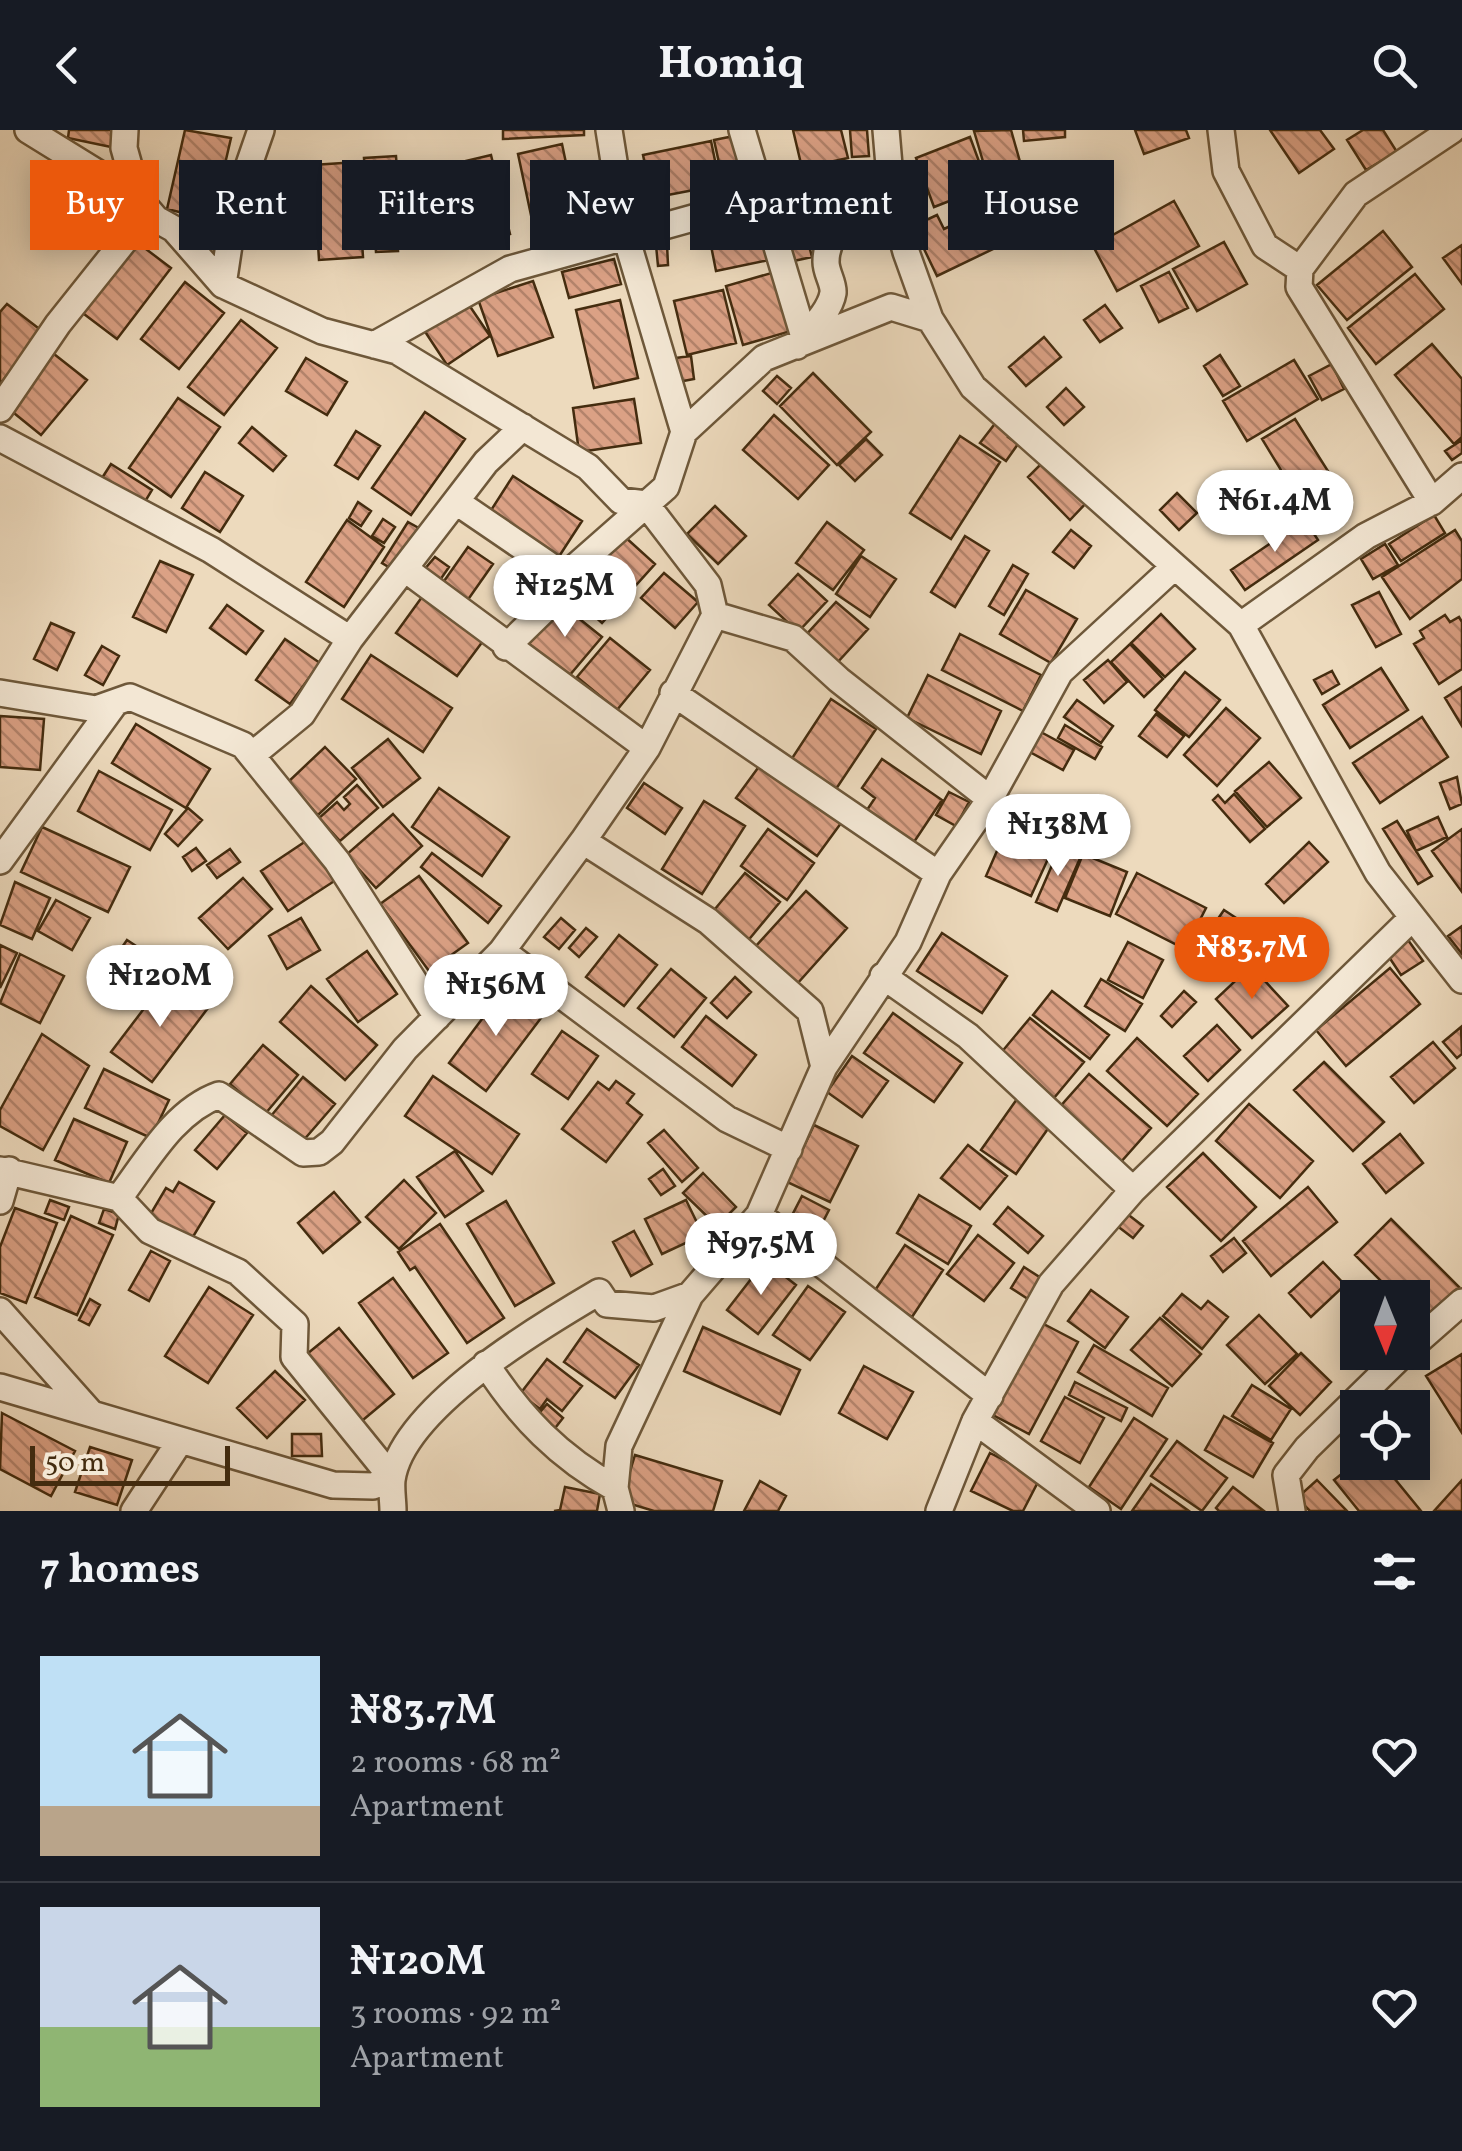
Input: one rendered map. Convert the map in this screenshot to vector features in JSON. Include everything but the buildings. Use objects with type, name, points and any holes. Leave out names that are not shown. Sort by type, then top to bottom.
[{"type":"street","points":[[28,130],[58,139],[86,160]]},
{"type":"street","points":[[126,130],[127,160]]},
{"type":"street","points":[[223,285],[235,205],[262,130]]},
{"type":"street","points":[[610,130],[614,160]]},
{"type":"street","points":[[742,130],[750,160]]},
{"type":"street","points":[[886,130],[889,160]]},
{"type":"street","points":[[1221,130],[1226,171],[1265,246],[1300,269]]},
{"type":"street","points":[[1432,502],[1300,286],[1300,269],[1356,194],[1452,130]]},
{"type":"street","points":[[120,1198],[176,1124],[201,1102],[219,1096],[303,1153],[319,1152],[437,1017],[502,951],[647,748],[715,615],[708,585],[646,504],[621,500],[588,467],[397,351],[322,331],[223,285],[174,229],[159,221]]},
{"type":"street","points":[[0,409],[58,324],[118,250]]},
{"type":"street","points":[[374,344],[510,269],[579,250]]},
{"type":"street","points":[[630,250],[684,432]]},
{"type":"street","points":[[775,250],[800,342]]},
{"type":"street","points":[[800,342],[829,304],[834,290],[826,263],[832,250]]},
{"type":"street","points":[[908,250],[930,319],[973,387],[1076,474],[1241,625],[1378,873],[1462,980]]},
{"type":"street","points":[[506,648],[546,608],[565,576],[666,488],[684,432],[764,358],[891,307],[930,319]]},
{"type":"street","points":[[252,755],[302,714],[350,639],[486,462],[523,426]]},
{"type":"street","points":[[0,438],[211,550],[350,639]]},
{"type":"street","points":[[1241,625],[1366,536],[1432,502],[1462,476]]},
{"type":"street","points":[[458,503],[565,576]]},
{"type":"street","points":[[618,1500],[619,1446],[690,1295],[758,1215],[824,1067],[908,942],[938,874],[990,799],[1060,672],[1174,567]]},
{"type":"street","points":[[405,570],[647,748]]},
{"type":"street","points":[[715,615],[793,638],[990,799]]},
{"type":"street","points":[[0,693],[96,709],[130,697],[242,746],[338,861],[437,1017]]},
{"type":"street","points":[[674,693],[938,874]]},
{"type":"street","points":[[0,861],[113,706]]},
{"type":"street","points":[[583,841],[708,921],[810,1011],[824,1067]]},
{"type":"street","points":[[938,1511],[976,1421],[1051,1284],[1133,1190],[1411,919]]},
{"type":"street","points":[[502,951],[728,1119],[789,1149]]},
{"type":"street","points":[[883,976],[968,1036],[1133,1190]]},
{"type":"street","points":[[0,1201],[5,1170],[120,1198],[150,1232],[238,1272],[295,1324],[294,1357],[392,1478]]},
{"type":"street","points":[[758,1215],[990,1396]]},
{"type":"street","points":[[393,1511],[392,1478],[415,1434],[508,1344],[598,1292],[607,1304],[654,1308],[690,1295]]},
{"type":"street","points":[[1430,1330],[1462,1302]]},
{"type":"street","points":[[0,1311],[94,1416]]},
{"type":"street","points":[[486,1364],[502,1389],[550,1444],[618,1500]]},
{"type":"street","points":[[1292,1511],[1286,1476],[1307,1448],[1387,1370]]},
{"type":"street","points":[[0,1387],[333,1485],[373,1486],[392,1478]]},
{"type":"street","points":[[976,1421],[1096,1511]]},
{"type":"street","points":[[134,1511],[180,1442]]}]
